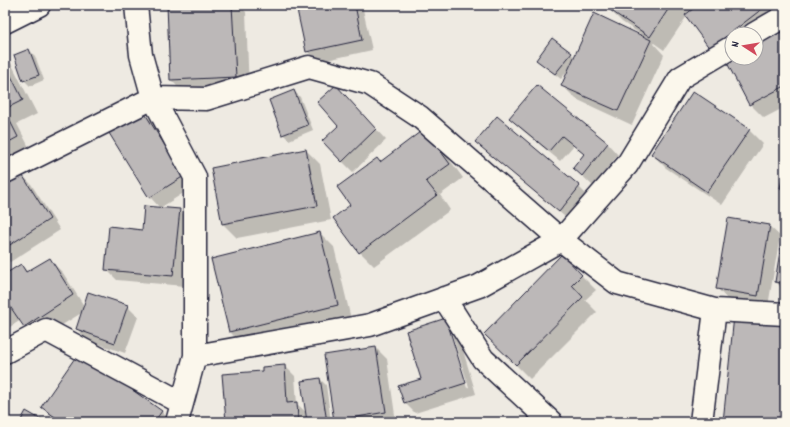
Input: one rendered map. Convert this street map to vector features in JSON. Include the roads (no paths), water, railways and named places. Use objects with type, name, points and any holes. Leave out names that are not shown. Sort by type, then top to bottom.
[{"type":"street","points":[[5,22],[39,5]]},
{"type":"street","points":[[5,352],[46,330],[180,412],[195,356],[195,177],[153,98],[141,54],[136,5]]},
{"type":"street","points":[[764,28],[785,16]]},
{"type":"street","points":[[195,356],[370,325],[479,286],[561,240],[628,165],[680,78],[724,52]]},
{"type":"street","points":[[5,172],[153,98],[206,99],[309,67],[370,84],[420,117],[561,240],[617,283],[715,310],[785,314]]},
{"type":"street","points":[[444,298],[483,359],[551,422]]},
{"type":"street","points":[[701,422],[715,310]]}]
